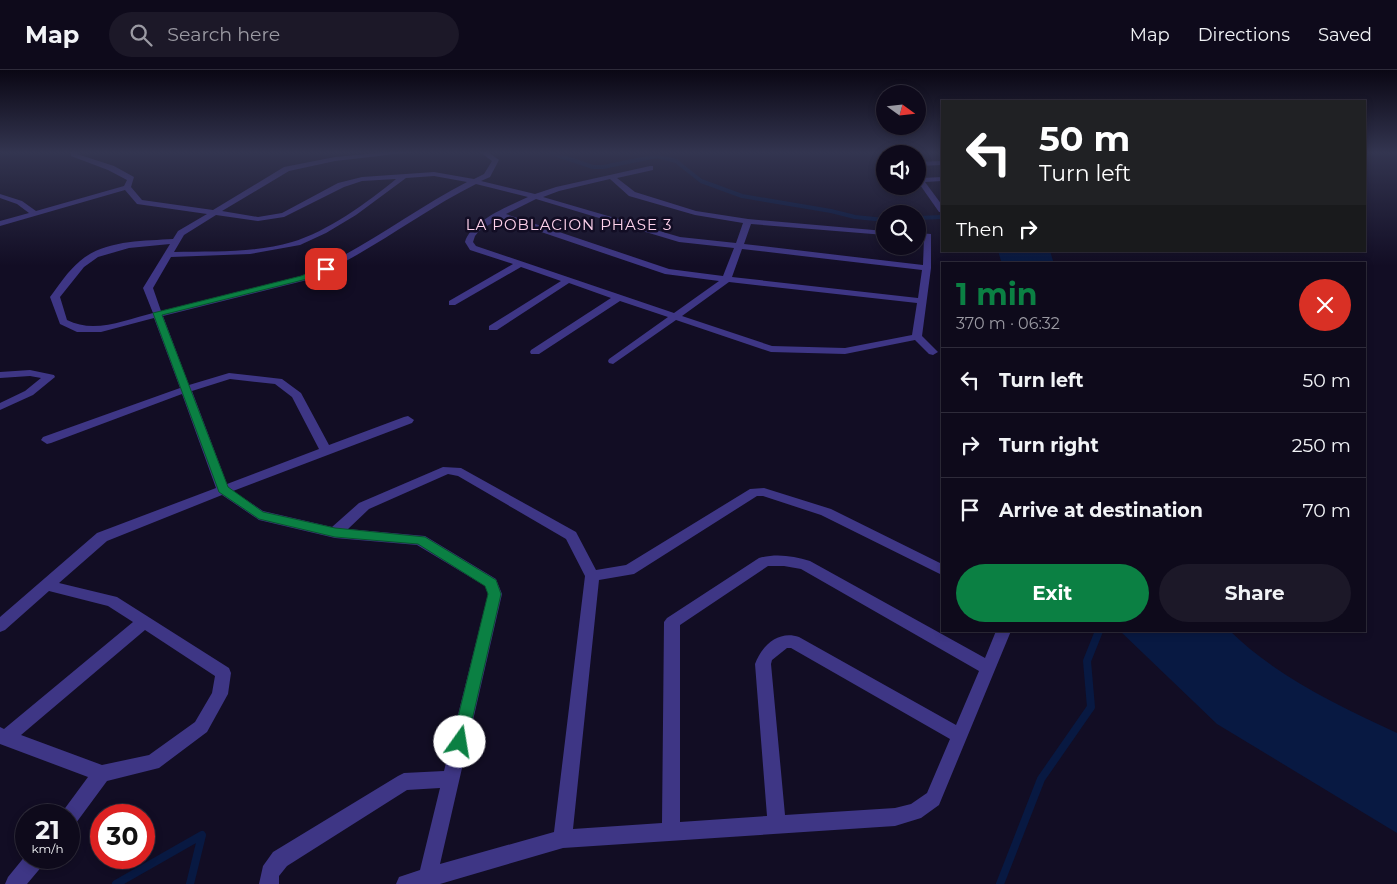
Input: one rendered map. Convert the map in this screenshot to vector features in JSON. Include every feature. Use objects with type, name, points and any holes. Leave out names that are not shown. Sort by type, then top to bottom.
[{"type":"street","points":[[0,224],[117,190]]},
{"type":"street","points":[[130,190],[140,202],[258,218],[284,214],[331,190]]},
{"type":"street","points":[[251,190],[181,233],[148,288],[223,490],[259,515],[335,533],[420,540],[491,583],[494,594],[427,881]]},
{"type":"street","points":[[168,255],[252,251],[297,243],[323,230],[388,190]]},
{"type":"street","points":[[176,241],[126,245],[101,252],[84,262],[55,297],[62,322],[77,329],[101,329],[157,313],[304,278],[326,269],[457,190]]},
{"type":"street","points":[[509,190],[679,239],[926,268]]},
{"type":"street","points":[[555,190],[536,197],[489,220],[471,235],[469,242],[473,248],[771,349],[844,351],[916,337]]},
{"type":"street","points":[[627,190],[632,194],[695,213],[748,221],[876,232]]},
{"type":"street","points":[[927,190],[941,209]]},
{"type":"street","points":[[0,196],[13,199],[29,207],[35,215]]},
{"type":"street","points":[[933,198],[941,197]]},
{"type":"street","points":[[500,215],[668,272],[922,301]]},
{"type":"street","points":[[613,361],[726,280],[748,221]]},
{"type":"street","points":[[916,337],[926,268],[928,236],[926,236]]},
{"type":"street","points":[[452,303],[520,264]]},
{"type":"street","points":[[493,328],[568,280]]},
{"type":"street","points":[[535,352],[619,297]]},
{"type":"street","points":[[916,337],[933,352]]},
{"type":"street","points":[[0,375],[30,373],[50,377],[29,393],[0,407]]},
{"type":"street","points":[[47,440],[186,389],[229,376],[278,382],[296,395],[326,451]]},
{"type":"street","points":[[0,626],[102,537],[408,420]]},
{"type":"street","points":[[335,533],[364,506],[447,470],[455,470],[462,472],[571,536],[592,576],[563,839]]},
{"type":"street","points":[[592,576],[629,570],[754,492],[764,492],[826,512],[941,570]]},
{"type":"street","points":[[671,832],[672,622],[764,562],[771,560],[791,561],[805,565],[988,668]]},
{"type":"street","points":[[2,737],[102,774],[153,762],[201,727],[220,694],[223,672],[112,601],[46,584]]},
{"type":"street","points":[[2,737],[144,622]]},
{"type":"street","points":[[406,884],[427,881],[563,839],[895,817],[915,812],[933,799],[1004,632]]},
{"type":"street","points":[[777,825],[763,664],[766,656],[784,640],[794,642],[960,736]]},
{"type":"street","points":[[78,804],[102,774]]},
{"type":"street","points":[[269,884],[270,873],[280,859],[404,782],[451,779]]},
{"type":"street","points":[[15,884],[27,869]]},
{"type":"water","points":[[998,252],[1050,252],[1053,262],[1001,262]]},
{"type":"water","points":[[1121,632],[1231,632],[1267,662],[1309,689],[1397,733],[1397,833],[1217,724]]},
{"type":"waterway","points":[[726,190],[742,196],[876,219]]},
{"type":"waterway","points":[[926,218],[941,217]]},
{"type":"waterway","points":[[1000,884],[1041,779],[1091,707],[1087,661],[1099,632]]},
{"type":"waterway","points":[[116,884],[202,835],[190,884]]},
{"type":"district","name":"LA POBLACION PHASE 3","points":[[569,224]]},
{"type":"route","points":[[326,269],[304,278],[157,313],[223,490],[259,515],[335,533],[420,540],[491,583],[494,594],[460,742]]}]
